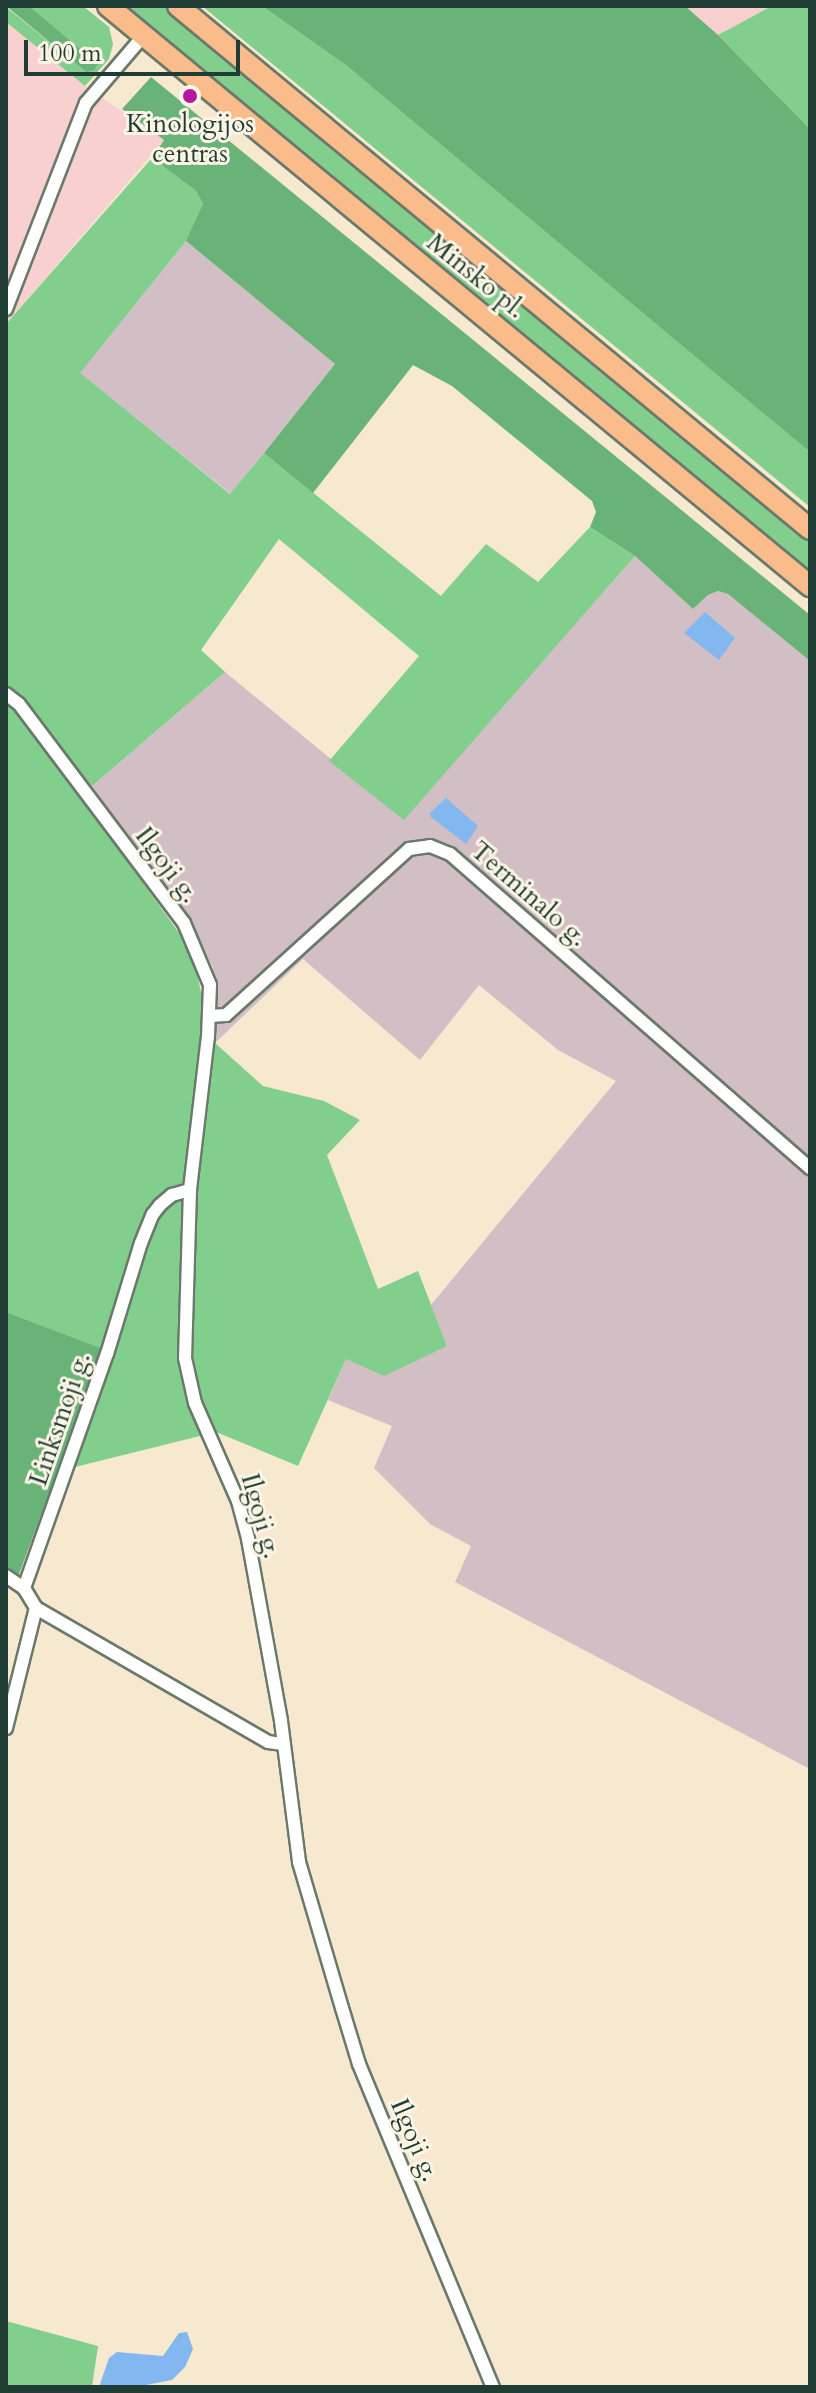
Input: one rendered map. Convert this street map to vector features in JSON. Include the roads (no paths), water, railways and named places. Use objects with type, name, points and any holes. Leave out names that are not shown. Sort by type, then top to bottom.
[{"type":"highway","name":"Minsko pl.","points":[[108,6],[810,586]]},
{"type":"highway","name":"Minsko pl.","points":[[178,6],[810,529]]},
{"type":"street","points":[[6,309],[86,103],[144,35]]},
{"type":"street","name":"Ilgoji g.","points":[[6,694],[19,704],[184,923],[210,985],[190,1190],[185,1358],[195,1403],[238,1501],[245,1527],[283,1744],[299,1862],[359,2064],[493,2387]]},
{"type":"street","name":"Terminalo g.","points":[[209,1016],[226,1015],[409,849],[430,846],[450,854],[810,1168]]},
{"type":"street","name":"Linksmoji g.","points":[[24,1588],[153,1214],[172,1195],[190,1190]]},
{"type":"street","points":[[6,1576],[24,1588],[36,1608],[268,1742],[283,1744]]},
{"type":"street","points":[[6,1728],[36,1608]]},
{"type":"water","points":[[705,612],[735,638],[719,660],[684,633]]},
{"type":"water","points":[[446,798],[478,826],[466,844],[431,817],[430,813]]},
{"type":"water","points":[[187,2332],[193,2349],[185,2367],[172,2380],[136,2387],[99,2387],[109,2358],[117,2352],[163,2356],[179,2333]]},
{"type":"place","name":"Kinologijos centras","points":[[190,96]]}]
